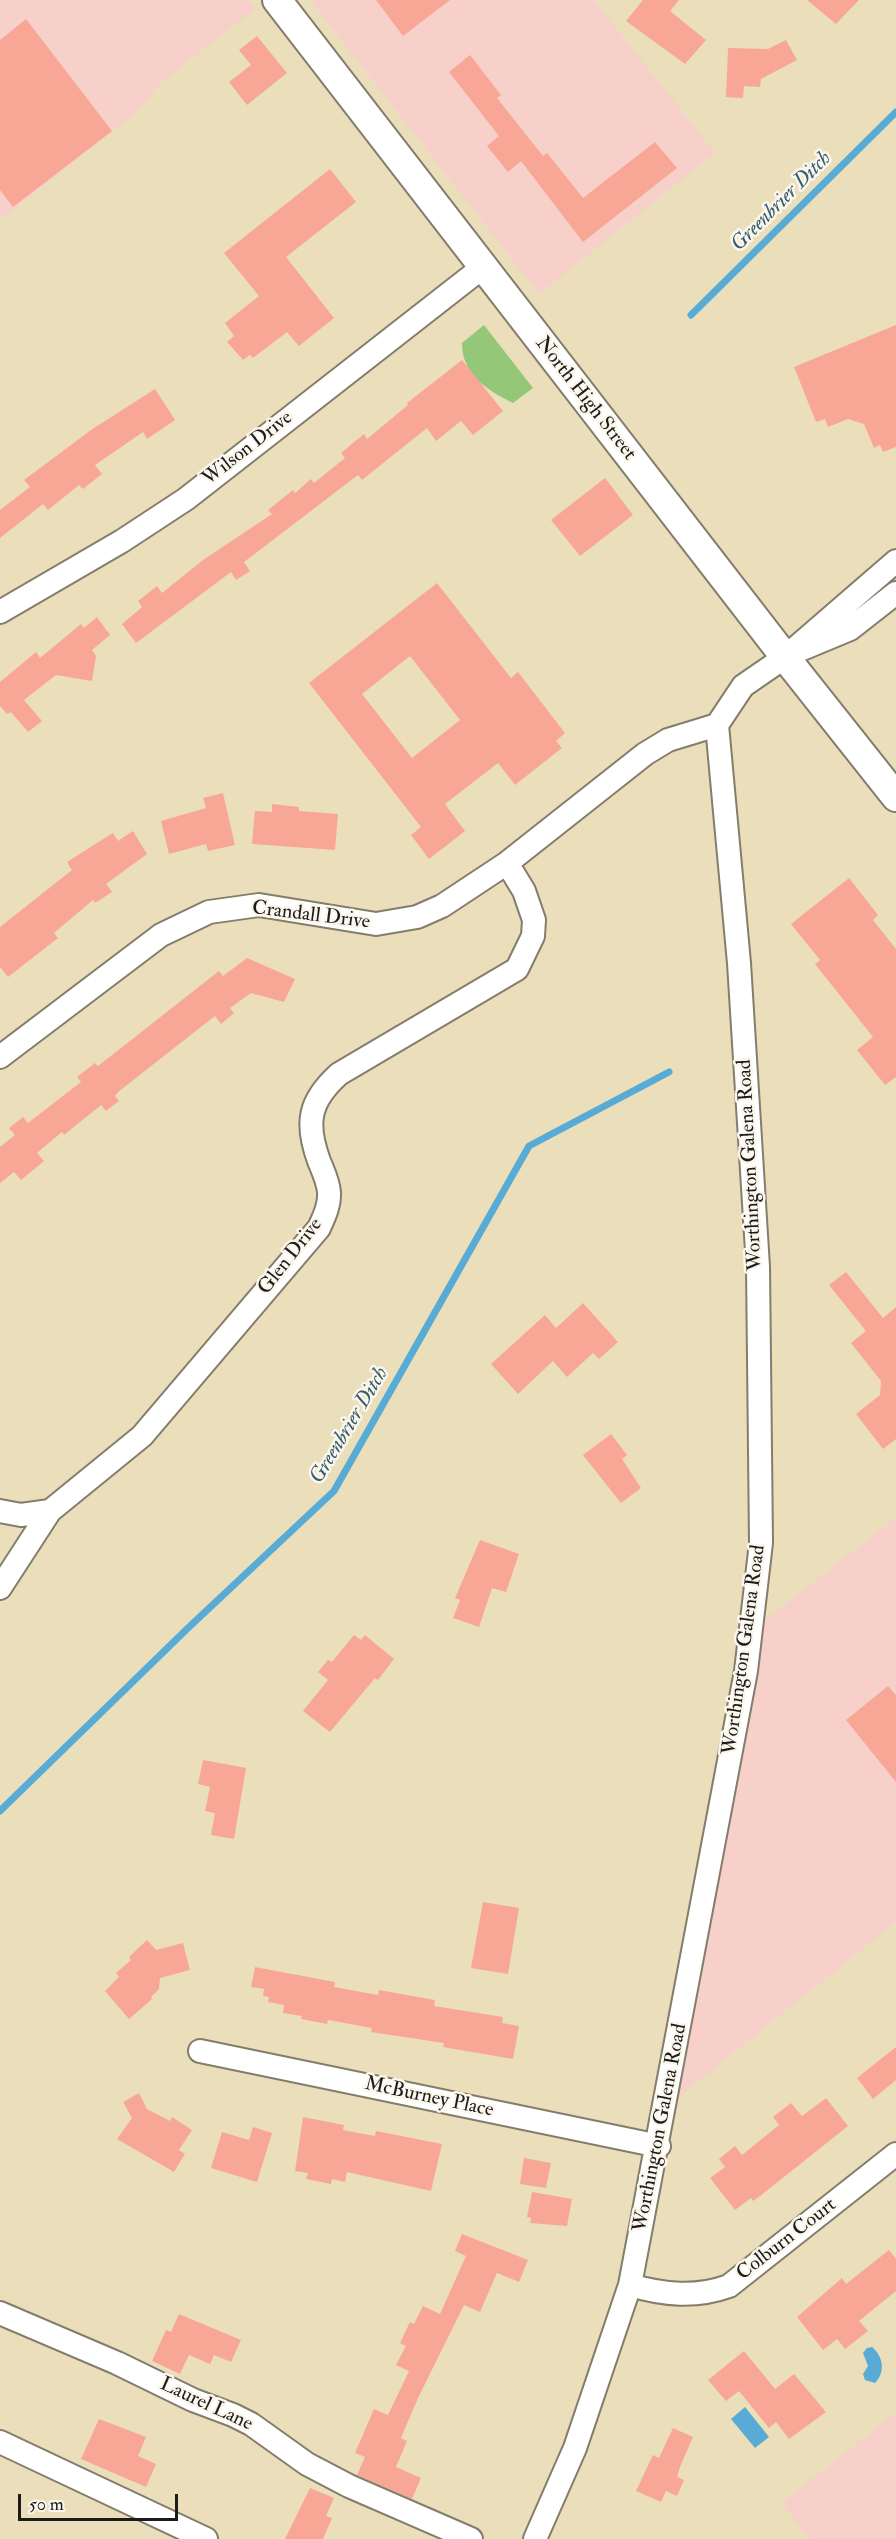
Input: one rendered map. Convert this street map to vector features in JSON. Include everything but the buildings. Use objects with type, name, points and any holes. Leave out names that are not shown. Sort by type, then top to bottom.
[{"type":"main road","name":"North High Street","points":[[277,0],[784,657],[896,797]]},
{"type":"street","name":"Wilson Drive","points":[[0,612],[122,541],[186,499],[483,267]]},
{"type":"street","points":[[717,725],[743,686],[784,657],[896,561]]},
{"type":"street","points":[[784,657],[850,629],[896,593]]},
{"type":"street","name":"Crandall Drive","points":[[0,1057],[161,935],[209,912],[259,905],[376,924],[398,922],[442,906],[507,863],[645,754],[668,740],[717,725]]},
{"type":"street","name":"Worthington Galena Road","points":[[535,2539],[575,2448],[630,2285],[659,2146],[747,1671],[761,1543],[758,1267],[739,963],[717,725]]},
{"type":"street","name":"Glen Drive","points":[[50,1511],[142,1436],[319,1228],[329,1193],[311,1136],[311,1119],[316,1101],[326,1086],[339,1074],[517,969],[533,936],[534,920],[524,891],[507,863]]},
{"type":"street","points":[[0,1511],[21,1515],[50,1511]]},
{"type":"street","points":[[0,1588],[50,1511]]},
{"type":"street","name":"McBurney Place","points":[[200,2051],[659,2146]]},
{"type":"street","name":"Colburn Court","points":[[630,2285],[668,2294],[708,2294],[729,2286],[896,2154]]},
{"type":"street","name":"Laurel Lane","points":[[0,2313],[117,2363],[193,2400],[233,2415],[251,2424],[307,2464],[349,2486],[471,2539]]},
{"type":"street","points":[[0,2442],[206,2539]]},
{"type":"shaded area","points":[[0,0],[248,0],[255,9],[161,82],[135,114],[0,220]]},
{"type":"shaded area","points":[[310,0],[594,0],[715,153],[539,294]]},
{"type":"shaded area","points":[[896,1518],[896,1922],[666,2107],[751,1631]]},
{"type":"shaded area","points":[[896,2413],[896,2539],[810,2539],[781,2503]]},
{"type":"green space","points":[[484,325],[533,388],[513,403],[485,387],[471,373],[466,364],[462,343]]},
{"type":"water","points":[[872,2347],[879,2355],[882,2364],[881,2374],[875,2383],[865,2380],[863,2374],[868,2366],[863,2353],[867,2348]]},
{"type":"water","points":[[745,2407],[769,2437],[755,2448],[731,2419]]},
{"type":"waterway","name":"Greenbrier Ditch","points":[[691,315],[896,112]]},
{"type":"waterway","name":"Greenbrier Ditch","points":[[0,1811],[188,1628],[334,1491],[529,1146],[669,1072]]}]
